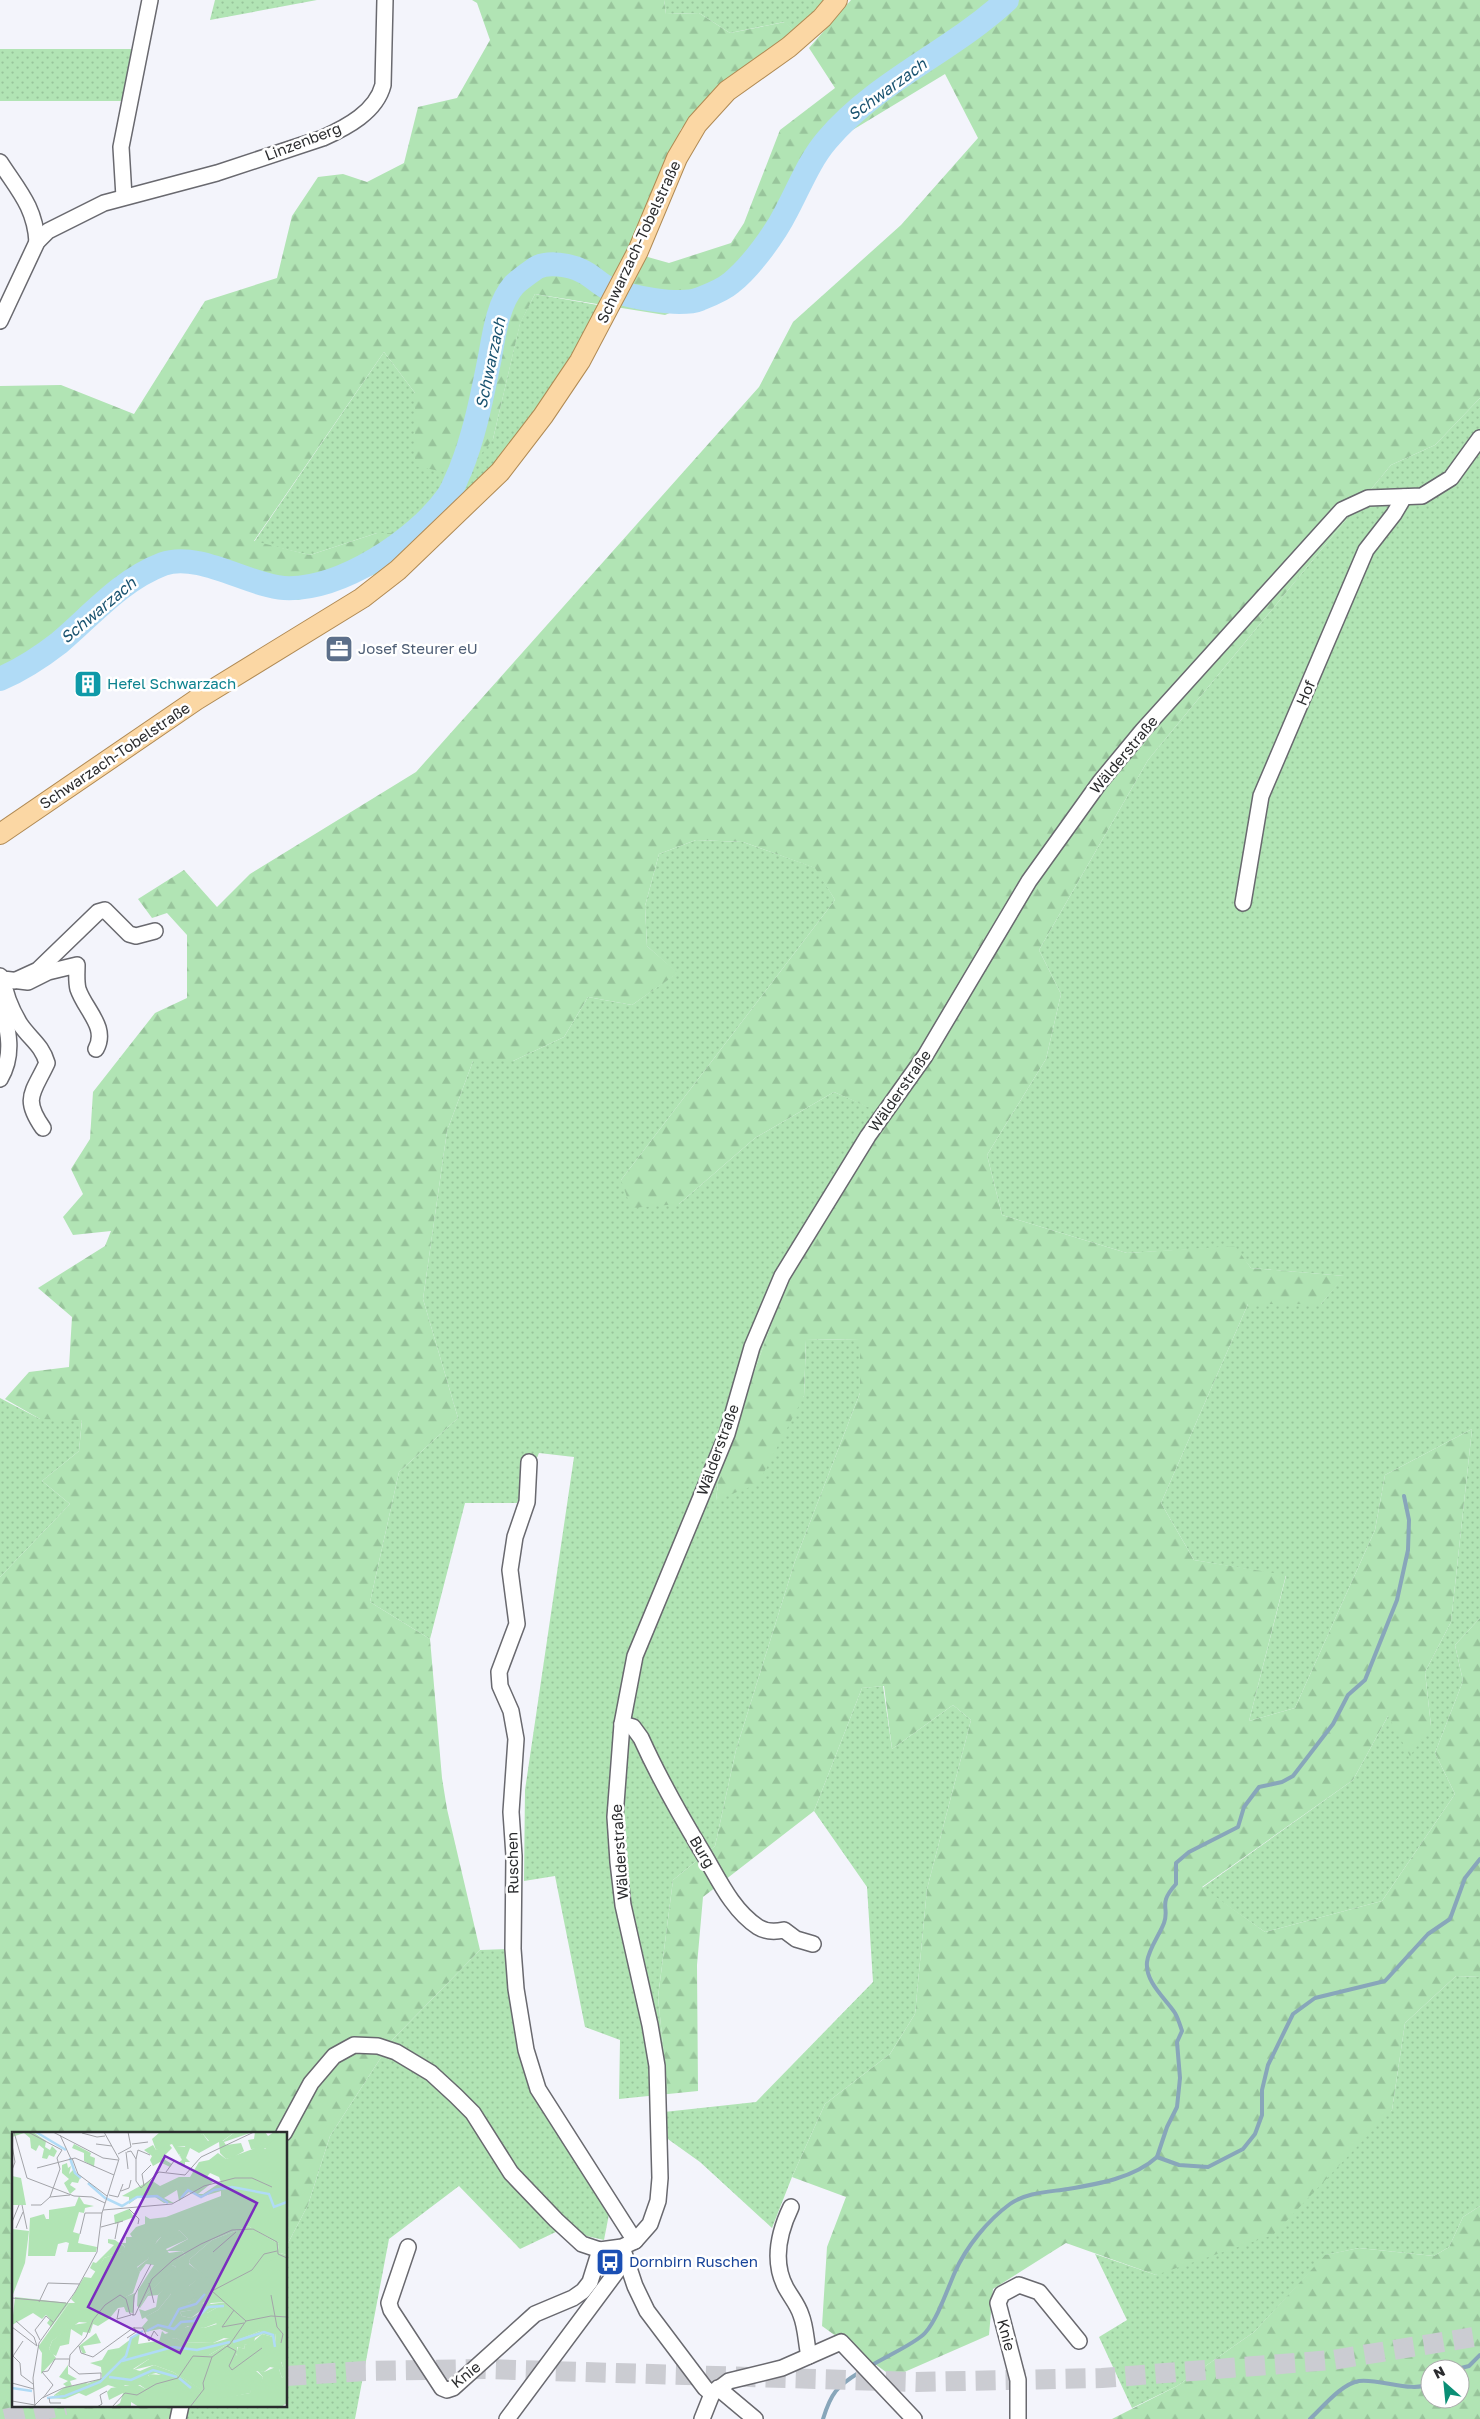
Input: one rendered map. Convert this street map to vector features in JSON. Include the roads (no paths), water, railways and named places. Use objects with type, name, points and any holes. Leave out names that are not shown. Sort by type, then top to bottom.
[{"type":"main road","name":"Schwarzach-Tobelstraße","points":[[0,834],[196,700],[312,630],[398,570],[500,472],[580,361],[605,317],[638,251],[677,158],[697,124],[727,91],[789,47],[822,18],[837,0]]},
{"type":"street","points":[[124,196],[121,147],[150,0]]},
{"type":"street","name":"Linzenberg","points":[[0,321],[37,242],[48,231],[90,209],[124,196],[217,173],[323,138],[340,131],[370,110],[381,93],[383,85],[385,0]]},
{"type":"street","points":[[0,162],[32,212],[37,242]]},
{"type":"street","name":"Wälderstraße","points":[[628,2249],[650,2224],[655,2214],[658,2201],[660,2150],[657,2066],[650,2025],[623,1905],[618,1862],[615,1817],[622,1724],[635,1656],[727,1434],[752,1347],[782,1276],[859,1150],[925,1056],[1029,881],[1100,782],[1143,730],[1342,510],[1368,498],[1422,496],[1451,478],[1480,438]]},
{"type":"street","name":"Hof","points":[[1243,903],[1261,796],[1366,550],[1394,514],[1404,497]]},
{"type":"street","points":[[6,979],[38,970],[98,912],[105,910],[129,934],[136,936],[155,931]]},
{"type":"street","points":[[6,979],[28,982],[48,972],[77,965],[78,989],[97,1025],[101,1037],[96,1050]]},
{"type":"street","points":[[6,979],[6,997],[20,1024],[44,1051],[47,1063],[30,1097],[32,1113],[43,1128]]},
{"type":"street","points":[[0,1079],[10,1050],[8,1025],[1,1006],[6,997]]},
{"type":"street","name":"Ruschen","points":[[529,1462],[527,1502],[515,1537],[510,1570],[517,1624],[499,1672],[500,1686],[511,1711],[516,1739],[511,1812],[514,1856],[513,1949],[516,1989],[526,2050],[538,2089],[628,2249]]},
{"type":"street","name":"Burg","points":[[622,1724],[632,1727],[640,1738],[684,1823],[722,1886],[740,1910],[760,1928],[775,1932],[784,1930],[796,1939],[813,1944]]},
{"type":"street","points":[[285,2132],[311,2083],[334,2056],[354,2045],[378,2046],[396,2052],[431,2074],[473,2113],[511,2173],[582,2244],[600,2250],[628,2249]]},
{"type":"street","points":[[791,2207],[783,2223],[778,2253],[778,2268],[785,2287],[802,2315],[810,2356]]},
{"type":"street","name":"Knie","points":[[408,2247],[389,2303],[391,2310],[442,2388],[447,2390],[453,2388],[535,2314],[583,2292],[590,2282],[600,2250]]},
{"type":"street","points":[[628,2249],[635,2286],[647,2312],[705,2388],[715,2391],[755,2419]]},
{"type":"street","points":[[507,2419],[628,2249]]},
{"type":"street","name":"Knie","points":[[1018,2419],[1018,2380],[998,2303],[1002,2294],[1019,2285],[1039,2292],[1079,2341]]},
{"type":"street","points":[[702,2419],[715,2391],[730,2381],[782,2368],[841,2342],[914,2419]]},
{"type":"street","points":[[178,2419],[180,2406]]},
{"type":"waterway","name":"Schwarzach","points":[[0,679],[45,653],[120,589],[134,579],[163,564],[177,561],[208,565],[256,582],[284,588],[306,587],[329,581],[375,560],[417,529],[434,513],[453,487],[474,429],[500,310],[516,283],[536,268],[553,264],[577,269],[615,291],[653,300],[691,301],[724,288],[739,276],[769,240],[815,157],[827,140],[847,119],[891,83],[962,36],[1007,0]]},
{"type":"waterway","points":[[1157,2157],[1167,2127],[1177,2107],[1180,2078],[1177,2042],[1182,2031],[1175,2013],[1152,1983],[1147,1969],[1147,1962],[1164,1923],[1165,1901],[1176,1884],[1176,1863],[1189,1852],[1238,1827],[1244,1807],[1259,1787],[1282,1782],[1293,1776],[1333,1724],[1348,1695],[1365,1680],[1397,1600],[1408,1550],[1409,1520],[1404,1496]]},
{"type":"waterway","points":[[872,2365],[925,2333],[934,2320],[955,2272],[971,2244],[986,2226],[1010,2204],[1038,2193],[1115,2179],[1138,2170],[1157,2157],[1179,2165],[1208,2167],[1243,2149],[1255,2134],[1262,2115],[1262,2090],[1268,2065],[1293,2014],[1315,1998],[1385,1981],[1428,1934],[1450,1919],[1465,1878],[1480,1859]]},
{"type":"waterway","points":[[1470,2365],[1480,2355]]},
{"type":"waterway","points":[[823,2419],[832,2396],[840,2386],[860,2372]]},
{"type":"waterway","points":[[1310,2419],[1326,2402],[1352,2383],[1367,2381],[1420,2386]]},
{"type":"tunnel","points":[[288,2376],[365,2371],[485,2369],[916,2382],[1102,2378],[1332,2360],[1480,2336]]},
{"type":"tunnel","points":[[5,2419],[61,2406]]},
{"type":"place","name":"Josef Steurer eU","points":[[339,649]]},
{"type":"place","name":"Hefel Schwarzach","points":[[88,684]]},
{"type":"place","name":"Dornbirn Ruschen","points":[[610,2262]]}]
